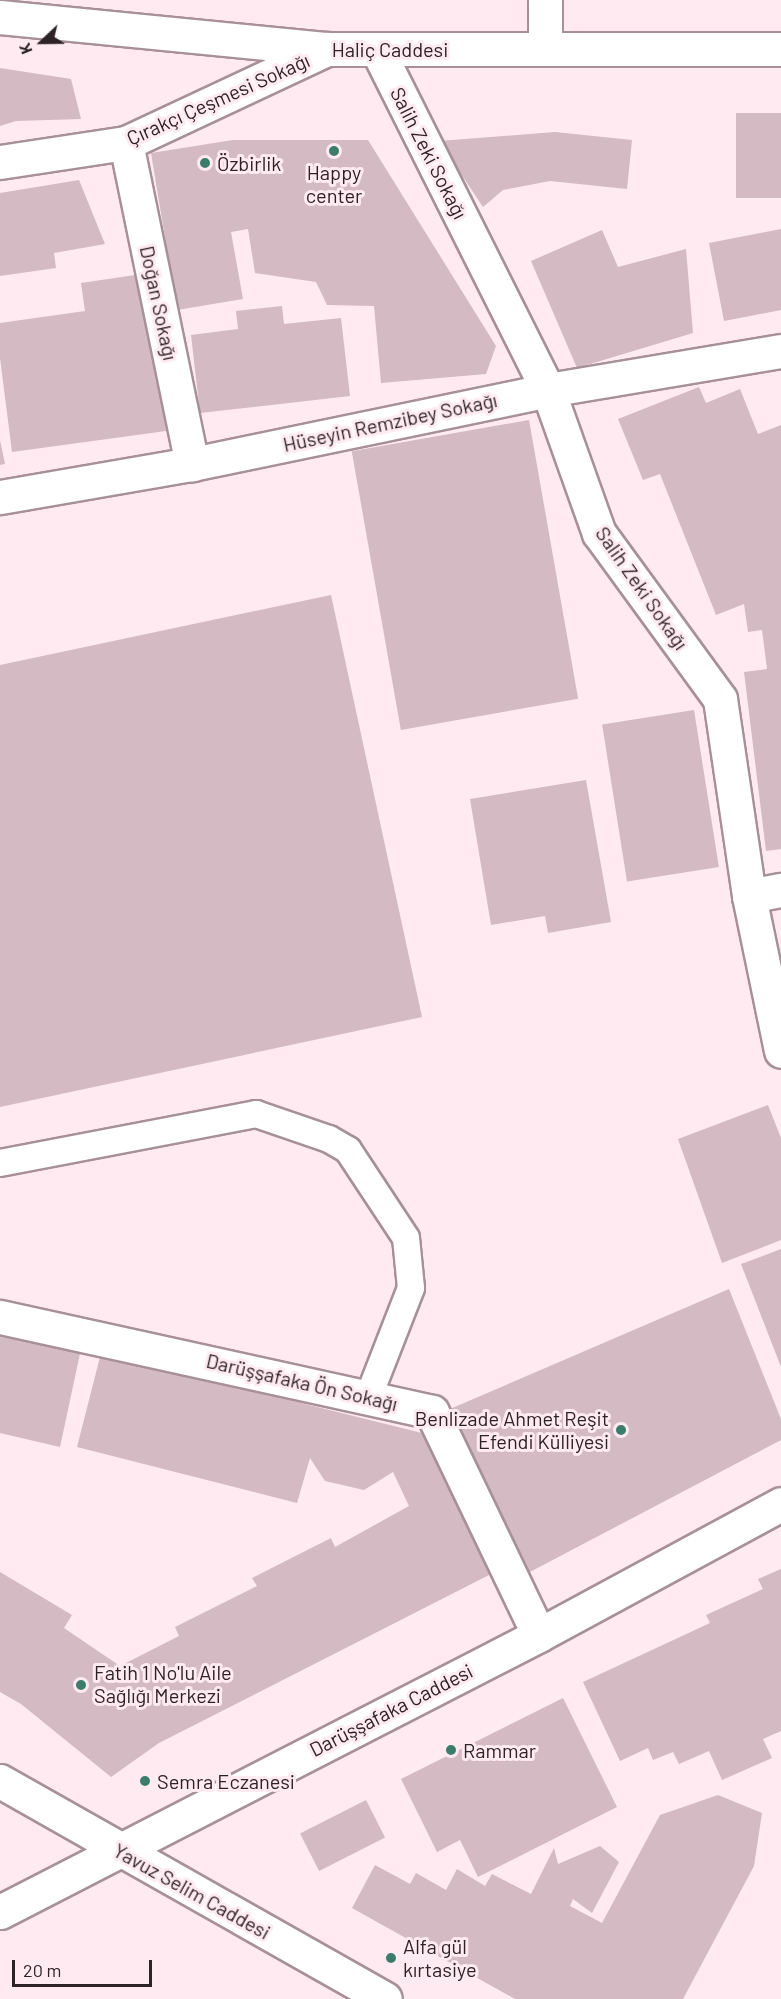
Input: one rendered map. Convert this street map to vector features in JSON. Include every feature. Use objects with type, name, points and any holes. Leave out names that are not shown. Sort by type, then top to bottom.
[{"type":"street","points":[[545,0],[545,49]]},
{"type":"street","name":"Haliç Caddesi","points":[[0,17],[327,50],[781,49]]},
{"type":"street","name":"Çırakçı Çeşmesi Sokağı","points":[[0,162],[126,143],[327,50]]},
{"type":"street","name":"Salih Zeki Sokağı","points":[[377,50],[548,390],[599,533],[720,699],[750,896],[781,1051]]},
{"type":"street","name":"Doğan Sokağı","points":[[126,143],[192,464]]},
{"type":"street","name":"Hüseyin Remzibey Sokağı","points":[[0,497],[192,464],[548,390],[781,351]]},
{"type":"street","points":[[750,896],[781,890]]},
{"type":"street","name":"Darüşşafaka Ön Sokağı","points":[[0,1317],[369,1396],[432,1412],[539,1635]]},
{"type":"street","name":"Darüşşafaka Caddesi","points":[[0,1912],[116,1849],[539,1635],[781,1504]]},
{"type":"street","name":"Yavuz Selim Caddesi","points":[[0,1781],[116,1849],[385,1999]]},
{"type":"lane","points":[[0,1163],[256,1114],[329,1139],[348,1150],[406,1238],[411,1288],[369,1396]]},
{"type":"building","points":[[0,68],[71,79],[81,119],[16,121],[0,126]]},
{"type":"building","points":[[736,113],[781,113],[781,198],[736,198]]},
{"type":"building","points":[[555,132],[632,140],[627,189],[550,181],[503,190],[483,207],[439,141]]},
{"type":"building","points":[[233,140],[368,140],[496,346],[486,374],[381,383],[374,306],[327,305],[316,282],[255,273],[248,229],[231,232],[243,299],[177,310],[151,153]]},
{"type":"building","points":[[79,180],[105,244],[54,253],[56,268],[0,276],[0,193]]},
{"type":"building","points":[[781,229],[781,310],[724,321],[709,243]]},
{"type":"building","points":[[602,230],[618,267],[686,249],[693,333],[577,368],[531,261]]},
{"type":"building","points":[[142,274],[166,431],[12,452],[0,358],[0,323],[85,311],[81,283]]},
{"type":"building","points":[[282,306],[284,324],[341,318],[350,396],[200,413],[191,335],[238,329],[236,311]]},
{"type":"building","points":[[699,387],[706,403],[740,389],[758,434],[781,425],[781,849],[766,851],[744,672],[767,669],[762,630],[748,632],[744,604],[716,615],[660,474],[643,480],[618,419]]},
{"type":"building","points":[[529,420],[578,699],[401,730],[352,451]]},
{"type":"building","points":[[0,440],[5,464],[0,465]]},
{"type":"building","points":[[331,595],[422,1017],[0,1107],[0,665]]},
{"type":"building","points":[[694,710],[719,867],[627,882],[602,725]]},
{"type":"building","points":[[586,780],[611,922],[548,933],[545,916],[491,925],[470,799]]},
{"type":"building","points":[[768,1105],[781,1138],[781,1240],[722,1263],[678,1139]]},
{"type":"building","points":[[781,1249],[781,1367],[741,1264]]},
{"type":"building","name":"Benlizade Ahmet Reşit Efendi Külliyesi","points":[[729,1289],[781,1419],[781,1440],[528,1573],[450,1409]]},
{"type":"building","points":[[0,1337],[20,1339],[18,1349],[20,1340],[81,1349],[60,1447],[0,1433]]},
{"type":"building","points":[[101,1353],[422,1433],[493,1573],[159,1743],[111,1777],[21,1704],[0,1692],[0,1572],[72,1615],[64,1628],[120,1666],[179,1636],[175,1627],[257,1586],[252,1578],[331,1538],[335,1547],[409,1506],[393,1472],[364,1490],[325,1481],[310,1458],[297,1503],[77,1447]]},
{"type":"building","points":[[781,1569],[781,1731],[763,1739],[772,1758],[722,1780],[709,1751],[679,1764],[673,1752],[653,1760],[648,1748],[620,1761],[583,1682],[710,1623],[706,1615],[763,1589],[758,1579]]},
{"type":"building","points":[[563,1698],[617,1807],[478,1877],[460,1840],[437,1852],[401,1779]]},
{"type":"building","points":[[718,1795],[762,1813],[754,1866],[683,1999],[515,1999],[352,1908],[375,1865],[410,1884],[416,1873],[446,1890],[457,1869],[485,1886],[492,1874],[531,1894],[554,1848],[558,1864],[600,1846],[619,1862],[592,1913],[573,1899],[570,1906],[602,1923],[660,1815]]},
{"type":"building","points":[[366,1800],[385,1837],[319,1871],[300,1834]]},
{"type":"place","name":"Happy center","points":[[334,151]]},
{"type":"place","name":"Özbirlik","points":[[205,163]]},
{"type":"place","name":"Benlizade Ahmet Reşit Efendi Külliyesi","points":[[621,1430]]},
{"type":"place","name":"Fatih 1 No'lu Aile Sağlığı Merkezi","points":[[81,1685]]},
{"type":"place","name":"Rammar","points":[[451,1750]]},
{"type":"place","name":"Semra Eczanesi","points":[[145,1781]]},
{"type":"place","name":"Alfa gül kırtasiye","points":[[391,1958]]}]
